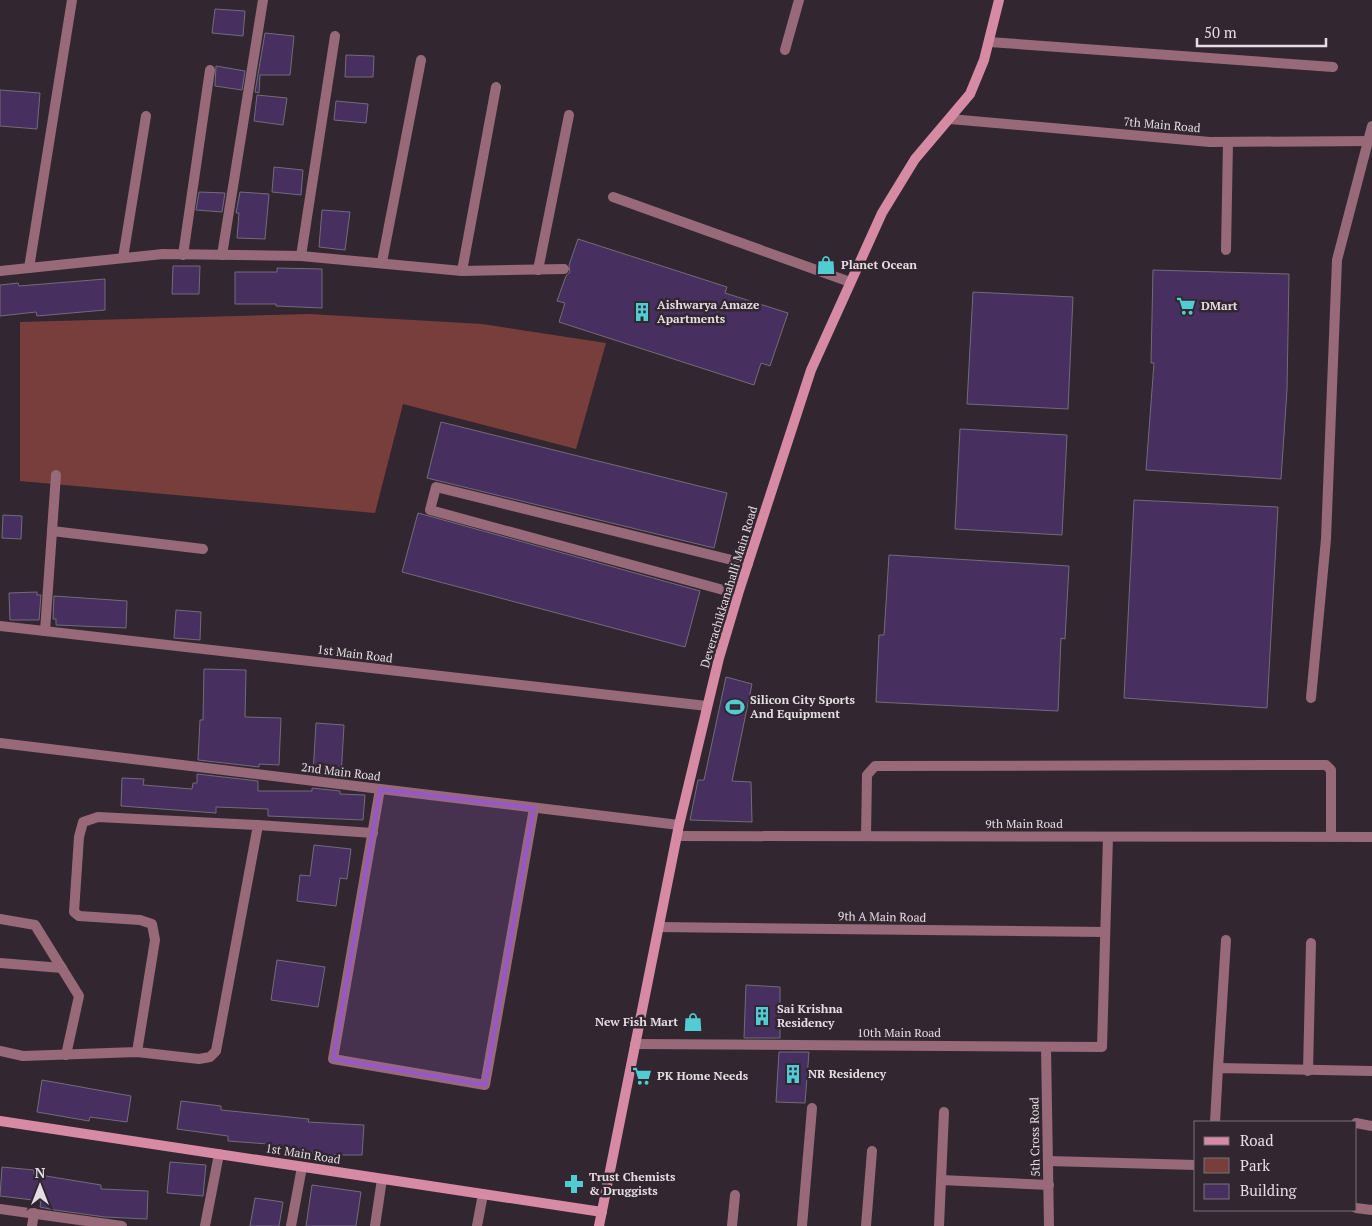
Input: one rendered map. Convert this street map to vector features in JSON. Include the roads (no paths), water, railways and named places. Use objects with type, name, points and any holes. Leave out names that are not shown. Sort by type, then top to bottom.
[{"type":"street","points":[[29,268],[72,0]]},
{"type":"street","points":[[222,255],[263,0]]},
{"type":"street","points":[[785,50],[799,0]]},
{"type":"street","name":"Deverachikkanahalli Main Road","points":[[599,1226],[678,831],[706,706],[738,594],[811,370],[882,213],[915,159],[970,94],[989,42],[999,0]]},
{"type":"street","points":[[301,256],[335,36]]},
{"type":"street","points":[[989,42],[1332,67]]},
{"type":"street","points":[[382,262],[421,60]]},
{"type":"street","points":[[183,255],[210,70]]},
{"type":"street","points":[[462,271],[496,87]]},
{"type":"street","points":[[538,270],[569,115]]},
{"type":"street","points":[[123,258],[146,116]]},
{"type":"street","name":"7th Main Road","points":[[950,119],[1210,142],[1370,140]]},
{"type":"street","points":[[1310,698],[1326,539],[1337,260],[1370,140],[1372,126]]},
{"type":"street","points":[[1226,250],[1228,142]]},
{"type":"street","points":[[613,197],[850,282]]},
{"type":"street","points":[[0,271],[123,258],[183,255],[301,256],[382,262],[462,271],[564,269]]},
{"type":"street","points":[[45,631],[56,475]]},
{"type":"street","points":[[738,594],[430,510],[436,487],[748,564]]},
{"type":"street","points":[[52,532],[204,549]]},
{"type":"street","name":"1st Main Road","points":[[0,626],[706,706]]},
{"type":"street","name":"2nd Main Road","points":[[0,743],[534,808],[678,831]]},
{"type":"street","points":[[866,836],[867,775],[876,766],[1326,765],[1331,770],[1331,837]]},
{"type":"street","points":[[380,789],[333,1059],[485,1085],[534,808]]},
{"type":"street","points":[[137,1052],[155,940],[152,924],[140,920],[80,916],[74,912],[79,837],[83,822],[98,817],[373,834]]},
{"type":"street","points":[[0,1051],[23,1056],[137,1052],[199,1059],[210,1057],[216,1051],[258,826]]},
{"type":"street","name":"9th Main Road","points":[[678,831],[866,836],[1372,837]]},
{"type":"street","points":[[1105,932],[1108,837]]},
{"type":"street","points":[[0,920],[35,925],[80,996],[66,1055]]},
{"type":"street","name":"9th A Main Road","points":[[659,927],[1105,932]]},
{"type":"street","name":"10th Main Road","points":[[635,1044],[1102,1047],[1105,932]]},
{"type":"street","points":[[1215,1121],[1226,940]]},
{"type":"street","points":[[1308,1071],[1311,943]]},
{"type":"street","points":[[0,963],[62,968]]},
{"type":"street","name":"5th Cross Road","points":[[1046,1047],[1049,1226]]},
{"type":"street","points":[[1218,1068],[1372,1071]]},
{"type":"street","points":[[802,1226],[812,1108]]},
{"type":"street","points":[[938,1226],[944,1112]]},
{"type":"street","name":"1st Main Road","points":[[0,1121],[602,1212]]},
{"type":"street","points":[[1357,1123],[1372,1126]]},
{"type":"street","points":[[866,1226],[872,1151]]},
{"type":"street","points":[[205,1226],[219,1154]]},
{"type":"street","points":[[1048,1161],[1194,1164]]},
{"type":"street","points":[[291,1226],[302,1167]]},
{"type":"street","points":[[374,1226],[382,1179]]},
{"type":"street","points":[[941,1180],[1049,1185]]},
{"type":"street","points":[[477,1226],[483,1194]]},
{"type":"street","points":[[732,1226],[735,1195]]},
{"type":"street","points":[[1357,1208],[1372,1210]]},
{"type":"street","points":[[0,1209],[122,1226]]},
{"type":"street","points":[[32,1226],[34,1213]]},
{"type":"place","name":"Planet Ocean","points":[[826,265]]},
{"type":"place","name":"DMart","points":[[1186,306]]},
{"type":"place","name":"Aishwarya Amaze Apartments","points":[[642,312]]},
{"type":"place","name":"Silicon City Sports And Equipment","points":[[735,707]]},
{"type":"place","name":"Sai Krishna Residency","points":[[762,1016]]},
{"type":"place","name":"New Fish Mart","points":[[693,1022]]},
{"type":"place","name":"NR Residency","points":[[793,1074]]},
{"type":"place","name":"PK Home Needs","points":[[642,1076]]},
{"type":"place","name":"Trust Chemists & Druggists","points":[[574,1184]]}]
